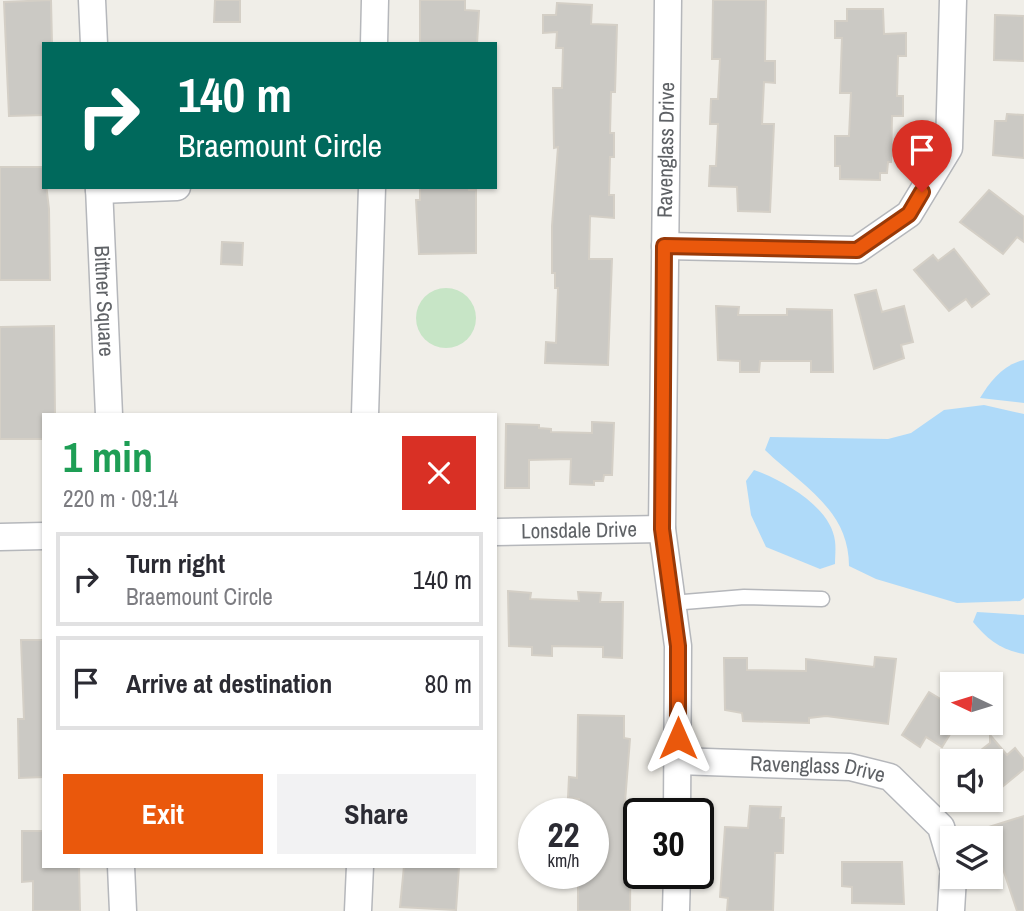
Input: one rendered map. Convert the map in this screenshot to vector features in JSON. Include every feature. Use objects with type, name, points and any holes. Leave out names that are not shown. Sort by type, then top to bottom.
[{"type":"street","points":[[92,0],[94,42]]},
{"type":"street","points":[[374,42],[375,0]]},
{"type":"street","name":"Ravenglass Drive","points":[[668,0],[662,529],[678,646],[677,798]]},
{"type":"street","points":[[664,246],[857,250],[909,214],[949,148],[953,0]]},
{"type":"street","name":"Bittner Square","points":[[99,189],[109,413]]},
{"type":"street","points":[[365,413],[372,189]]},
{"type":"street","name":"Lonsdale Drive","points":[[497,532],[662,529]]},
{"type":"street","points":[[0,537],[42,536]]},
{"type":"street","name":"Ravenglass Drive","points":[[678,761],[850,767],[890,776],[940,827]]},
{"type":"street","points":[[121,868],[123,911]]},
{"type":"street","points":[[358,911],[359,868]]},
{"type":"street","points":[[676,911],[677,889]]},
{"type":"street","points":[[951,911],[952,889]]},
{"type":"lane","points":[[672,603],[744,597],[822,599]]},
{"type":"green space","points":[[446,288],[467,297],[476,318],[467,339],[446,348],[425,339],[416,318],[425,297]]},
{"type":"water","points":[[1024,360],[1024,403],[980,398],[998,374],[1010,365]]},
{"type":"water","points":[[984,405],[1024,414],[1024,598],[1020,601],[957,603],[876,579],[849,566],[847,546],[832,513],[765,450],[770,437],[888,439],[911,433],[944,410]]},
{"type":"water","points":[[754,470],[804,496],[825,517],[835,541],[835,564],[820,569],[766,547],[751,515],[746,481]]},
{"type":"water","points":[[977,612],[1024,615],[1024,654],[1002,647],[984,634],[973,622]]},
{"type":"building","points":[[51,0],[52,42],[42,42],[42,115],[9,116],[4,2]]},
{"type":"building","points":[[215,0],[240,0],[240,22],[214,22]]},
{"type":"building","points":[[420,0],[465,0],[465,10],[479,11],[477,42],[420,42]]},
{"type":"building","points":[[713,0],[766,0],[765,61],[775,61],[775,83],[764,82],[762,124],[774,124],[770,212],[738,211],[737,187],[709,186],[710,166],[716,166],[718,124],[710,124],[711,99],[718,99],[720,59],[712,59]]},
{"type":"building","points":[[557,3],[592,5],[591,24],[617,25],[615,92],[611,92],[610,133],[614,133],[614,157],[610,157],[609,195],[614,195],[614,218],[590,216],[589,259],[612,259],[608,365],[545,363],[546,342],[556,343],[558,288],[555,288],[555,273],[552,273],[552,226],[558,147],[554,148],[553,88],[562,88],[563,48],[556,48],[557,32],[543,33],[543,15],[556,15]]},
{"type":"building","points":[[847,9],[883,9],[884,34],[906,33],[906,56],[898,56],[897,96],[903,96],[903,116],[892,116],[891,162],[888,162],[887,173],[880,173],[880,180],[840,179],[840,166],[835,166],[835,136],[849,136],[851,93],[840,93],[842,38],[835,38],[835,21],[847,21]]},
{"type":"building","points":[[995,15],[1024,16],[1024,61],[994,60]]},
{"type":"building","points":[[1007,114],[1024,115],[1024,158],[993,155],[995,121],[1006,121]]},
{"type":"building","points":[[0,167],[42,167],[42,189],[47,189],[49,209],[50,280],[0,280]]},
{"type":"building","points":[[420,189],[476,190],[476,253],[419,254],[416,200],[420,200]]},
{"type":"building","points":[[989,190],[1024,217],[1024,242],[1017,237],[1003,254],[960,222]]},
{"type":"building","points":[[222,242],[243,243],[242,265],[221,264]]},
{"type":"building","points":[[954,249],[989,294],[972,307],[966,299],[949,311],[914,270],[933,255],[938,261]]},
{"type":"building","points":[[876,290],[882,312],[904,306],[913,342],[901,345],[904,358],[874,369],[855,295]]},
{"type":"building","points":[[716,306],[739,307],[738,315],[787,315],[787,309],[832,310],[833,372],[811,372],[811,361],[760,361],[759,372],[740,372],[740,361],[718,360]]},
{"type":"building","points":[[54,326],[55,413],[42,413],[42,439],[0,439],[0,327]]},
{"type":"building","points":[[592,422],[614,423],[612,475],[604,475],[603,481],[594,481],[594,485],[570,484],[571,459],[529,460],[529,488],[505,488],[506,424],[539,425],[539,428],[551,429],[551,432],[592,433]]},
{"type":"building","points":[[508,591],[531,593],[530,599],[579,601],[578,592],[601,593],[600,602],[623,602],[622,658],[603,657],[603,647],[552,646],[552,656],[532,655],[532,647],[509,646]]},
{"type":"building","points":[[21,640],[42,640],[42,777],[19,778],[18,719],[24,719]]},
{"type":"building","points":[[875,657],[896,659],[888,724],[826,716],[809,718],[809,723],[743,721],[742,713],[725,710],[724,658],[747,658],[747,670],[806,671],[806,659],[874,667]]},
{"type":"building","points":[[929,692],[940,699],[940,735],[950,735],[942,747],[926,737],[920,747],[902,735]]},
{"type":"building","points":[[578,715],[624,716],[624,738],[630,739],[625,798],[623,798],[623,889],[630,889],[630,911],[578,911],[578,889],[609,889],[609,798],[568,798],[569,777],[577,778]]},
{"type":"building","points":[[990,735],[1002,749],[982,749],[990,743]]},
{"type":"building","points":[[1015,748],[1024,759],[1024,769],[1003,786],[1003,750],[1007,755]]},
{"type":"building","points":[[750,806],[781,807],[780,818],[784,818],[783,853],[775,853],[773,911],[727,911],[728,898],[720,897],[725,827],[748,828]]},
{"type":"building","points":[[1024,816],[1024,911],[1017,911],[1003,869],[1003,826],[992,826]]},
{"type":"building","points":[[22,831],[42,831],[42,868],[79,868],[80,911],[33,911],[33,881],[22,882]]},
{"type":"building","points":[[842,862],[902,862],[904,904],[852,903],[852,887],[842,886]]},
{"type":"building","points":[[404,868],[459,868],[456,910],[400,907]]},
{"type":"route","points":[[678,738],[678,646],[662,529],[664,246],[857,250],[909,214],[922,192]]}]
